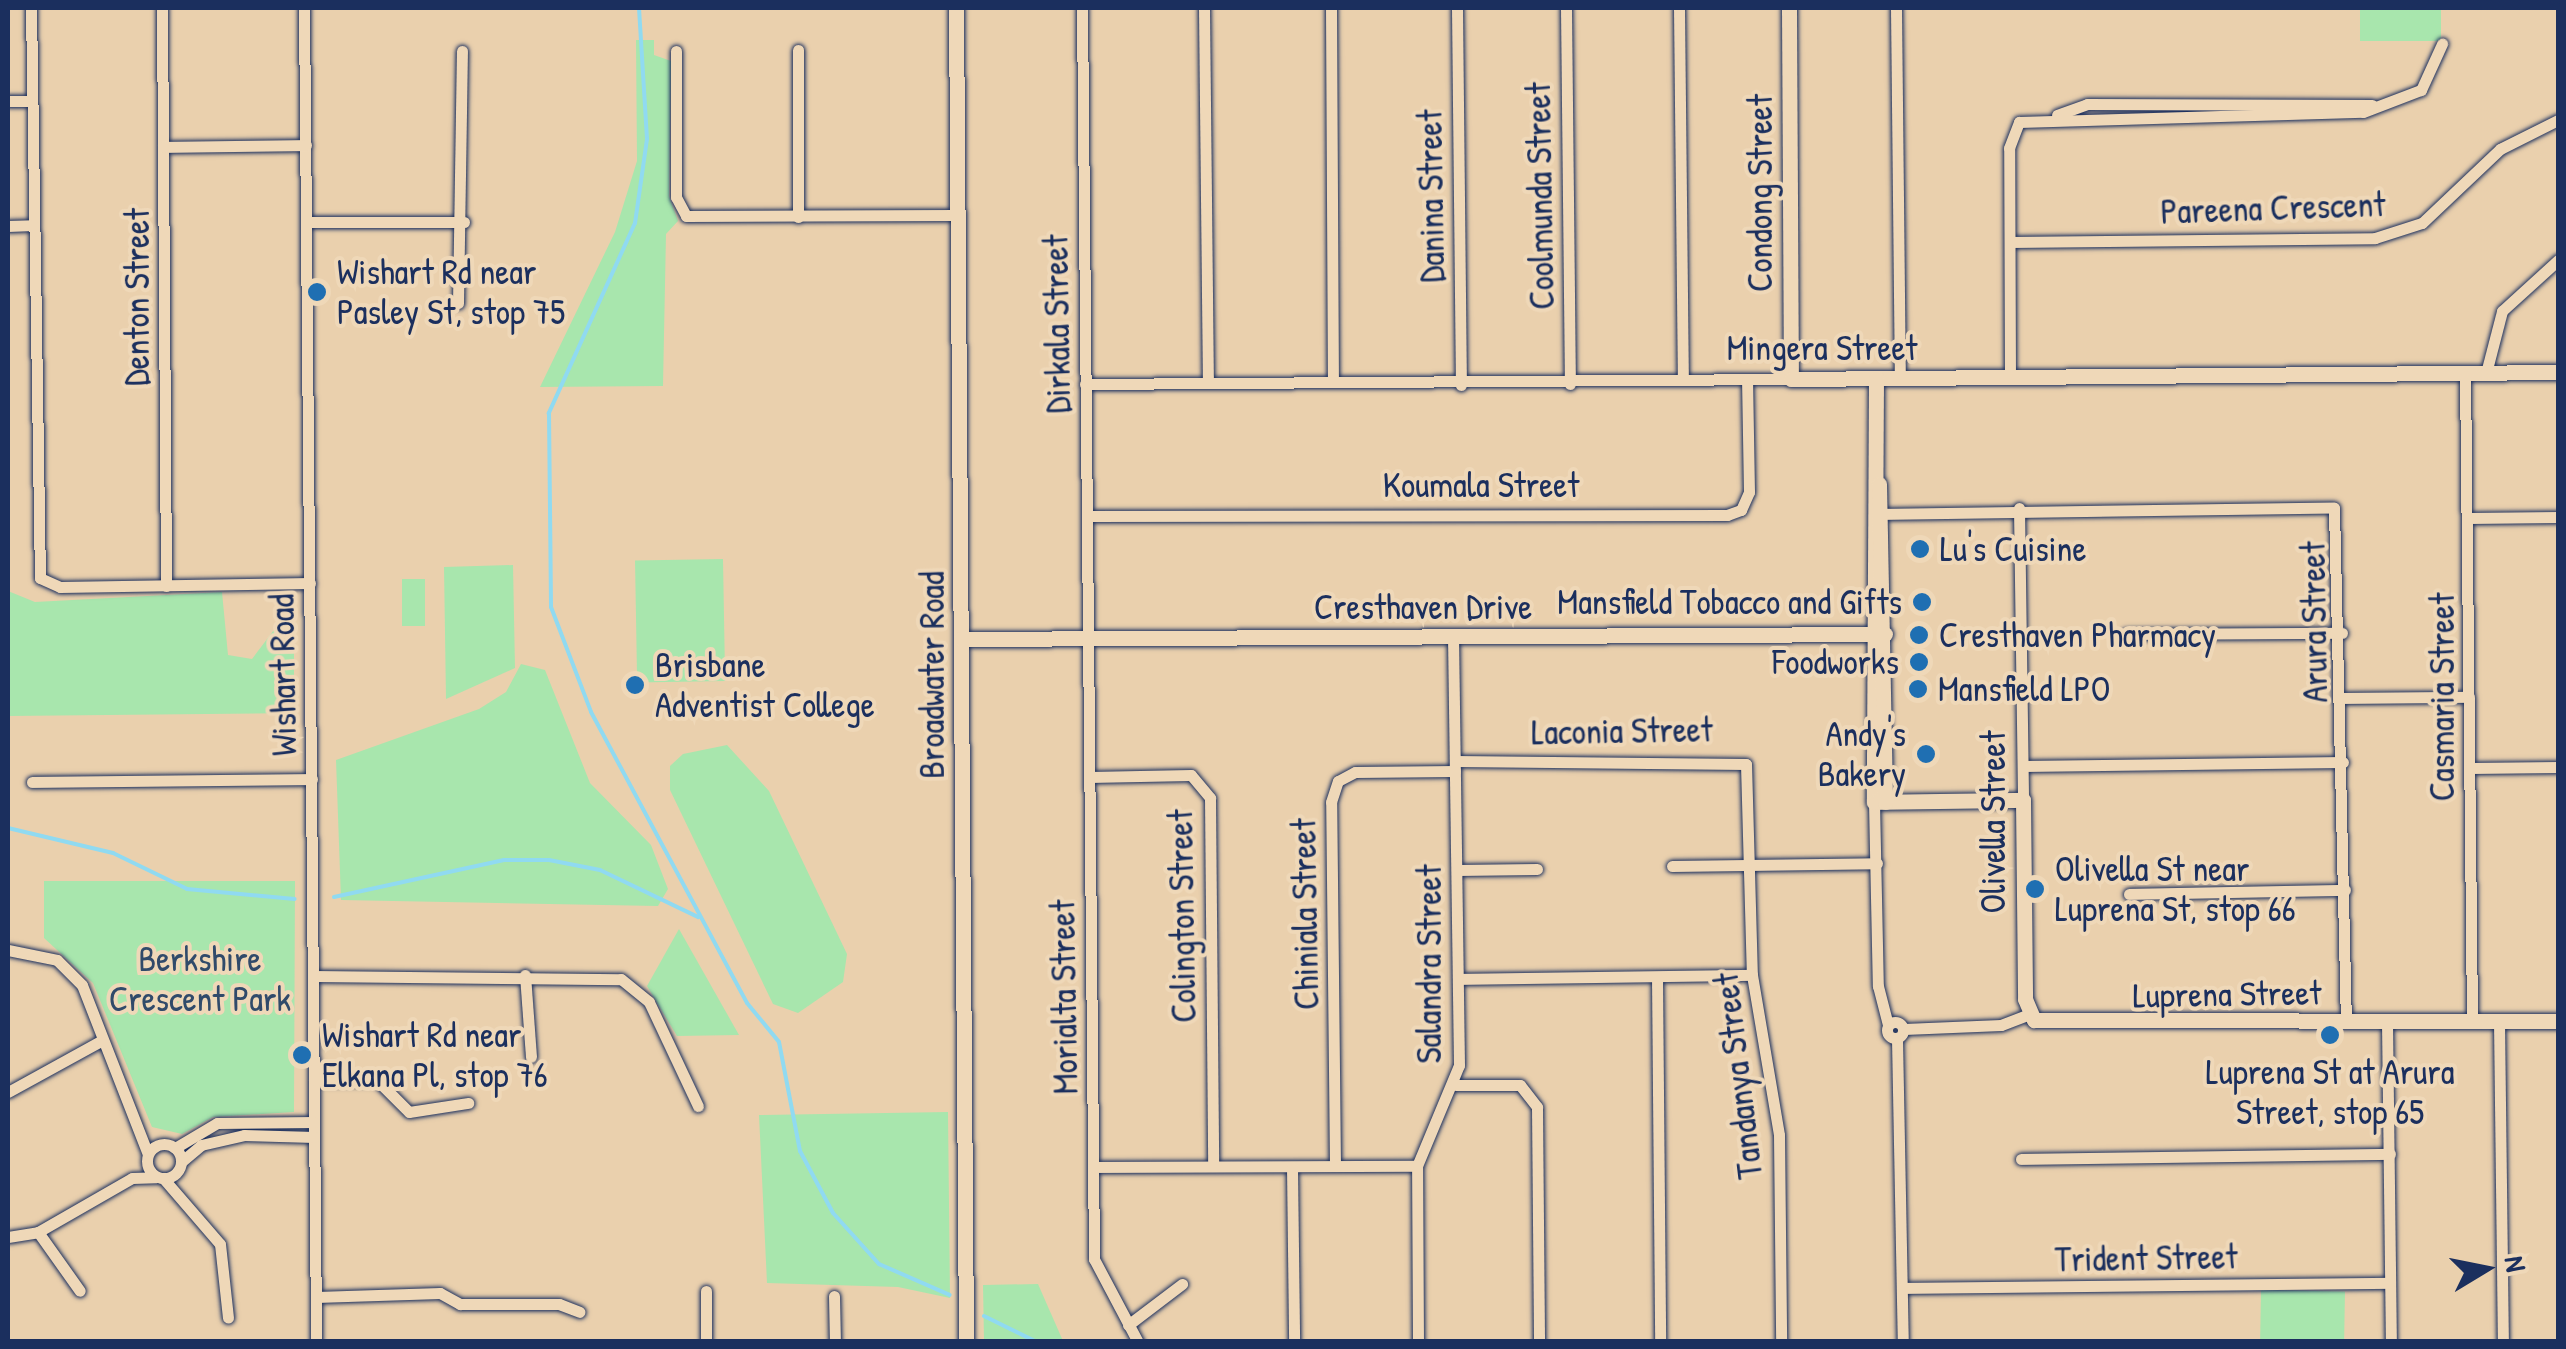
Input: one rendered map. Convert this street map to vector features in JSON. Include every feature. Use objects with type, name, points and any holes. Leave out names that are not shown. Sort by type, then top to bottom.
[{"type":"street","points":[[31,8],[36,565],[40,578],[60,587],[310,583]]},
{"type":"street","name":"Denton Street","points":[[162,8],[166,586]]},
{"type":"street","name":"Wishart Road","points":[[304,8],[316,1342]]},
{"type":"street","name":"Broadwater Road","points":[[956,8],[966,1342]]},
{"type":"street","name":"Dirkala Street","points":[[1082,8],[1087,639]]},
{"type":"street","points":[[1204,8],[1208,382]]},
{"type":"street","points":[[1331,8],[1333,382]]},
{"type":"street","name":"Danina Street","points":[[1456,8],[1461,384]]},
{"type":"street","name":"Coolmunda Street","points":[[1566,8],[1570,384]]},
{"type":"street","points":[[1678,8],[1682,379]]},
{"type":"street","name":"Condong Street","points":[[1789,8],[1790,379]]},
{"type":"street","points":[[1896,8],[1900,378]]},
{"type":"street","points":[[2010,378],[2011,132],[2088,104],[2372,105],[2421,90],[2442,44]]},
{"type":"street","points":[[458,303],[464,222],[462,50]]},
{"type":"street","points":[[798,50],[798,217]]},
{"type":"street","points":[[676,51],[676,197],[697,219],[957,215]]},
{"type":"street","points":[[8,101],[32,101]]},
{"type":"street","name":"Pareena Crescent","points":[[2010,242],[2375,238],[2422,223],[2500,148],[2558,120]]},
{"type":"street","points":[[163,147],[306,145]]},
{"type":"street","points":[[307,222],[464,222]]},
{"type":"street","points":[[8,226],[33,225]]},
{"type":"street","points":[[2486,373],[2502,311],[2558,260]]},
{"type":"street","name":"Mingera Street","points":[[1085,384],[1570,384],[1682,379],[2558,372]]},
{"type":"street","name":"Casmaria Street","points":[[2465,373],[2472,1022]]},
{"type":"street","points":[[1876,378],[1878,986],[1888,1026],[1900,1034],[1903,1342]]},
{"type":"street","name":"Koumala Street","points":[[1087,516],[1727,515],[1741,510],[1749,492],[1747,379]]},
{"type":"street","name":"Arura Street","points":[[1878,514],[2019,508],[2330,505],[2340,526],[2346,1022]]},
{"type":"street","name":"Olivella Street","points":[[2019,508],[2030,1014]]},
{"type":"street","points":[[2468,518],[2558,517]]},
{"type":"street","points":[[2126,634],[2342,632]]},
{"type":"street","name":"Cresthaven Drive","points":[[961,640],[1879,634]]},
{"type":"street","name":"Salandra Street","points":[[1418,1342],[1417,1166],[1456,1084],[1452,637]]},
{"type":"street","name":"Morialta Street","points":[[1087,639],[1094,1259],[1138,1342]]},
{"type":"street","points":[[2343,698],[2469,697]]},
{"type":"street","name":"Laconia Street","points":[[1455,766],[1732,758],[1751,779],[1752,865]]},
{"type":"street","points":[[2023,766],[2343,762]]},
{"type":"street","name":"Chiniala Street","points":[[1335,1166],[1331,802],[1338,780],[1356,772],[1455,766]]},
{"type":"street","points":[[2470,768],[2558,767]]},
{"type":"street","name":"Colington Street","points":[[1089,777],[1191,775],[1210,798],[1212,1166]]},
{"type":"street","points":[[32,782],[312,779]]},
{"type":"street","points":[[1879,802],[2023,800]]},
{"type":"street","points":[[1672,866],[1877,863]]},
{"type":"street","name":"Tandanya Street","points":[[1752,865],[1752,976],[1779,1135],[1781,1342]]},
{"type":"street","points":[[1456,870],[1536,869]]},
{"type":"street","points":[[2128,894],[2345,890]]},
{"type":"street","points":[[8,950],[42,953],[70,970],[99,1022],[98,1042]]},
{"type":"street","points":[[313,976],[604,974],[637,988],[698,1106]]},
{"type":"street","points":[[525,975],[531,1057]]},
{"type":"street","points":[[1458,980],[1752,976]]},
{"type":"street","points":[[1658,977],[1660,1342]]},
{"type":"street","name":"Luprena Street","points":[[1900,1034],[2001,1025],[2030,1014],[2050,1025],[2558,1020]]},
{"type":"street","points":[[2499,1021],[2504,1342]]},
{"type":"street","points":[[2387,1022],[2391,1342]]},
{"type":"street","points":[[8,1092],[98,1042]]},
{"type":"street","points":[[98,1042],[112,1053],[145,1129],[147,1158],[160,1178],[180,1195],[220,1244],[228,1318]]},
{"type":"street","points":[[314,1080],[377,1080],[409,1112],[468,1102]]},
{"type":"street","points":[[1456,1084],[1520,1085],[1537,1107],[1539,1342]]},
{"type":"street","points":[[8,1237],[38,1232],[132,1178],[147,1158],[217,1122],[314,1122]]},
{"type":"street","points":[[145,1129],[169,1145],[180,1167],[180,1195]]},
{"type":"street","points":[[132,1178],[160,1178],[180,1167],[201,1145],[244,1135],[314,1137]]},
{"type":"street","points":[[2021,1159],[2390,1154]]},
{"type":"street","points":[[1093,1168],[1417,1166]]},
{"type":"street","points":[[1292,1167],[1294,1342]]},
{"type":"street","points":[[38,1232],[80,1291]]},
{"type":"street","name":"Trident Street","points":[[1902,1288],[2390,1283]]},
{"type":"street","points":[[1128,1326],[1182,1284]]},
{"type":"street","points":[[706,1292],[706,1342]]},
{"type":"street","points":[[316,1297],[440,1293],[460,1304],[580,1312]]},
{"type":"street","points":[[834,1296],[834,1342]]},
{"type":"green space","points":[[2360,8],[2441,8],[2441,41],[2360,41]]},
{"type":"green space","points":[[636,40],[654,40],[654,55],[671,61],[669,196],[678,221],[666,234],[663,386],[540,387],[615,232],[637,161]]},
{"type":"green space","points":[[723,559],[725,681],[637,683],[635,561]]},
{"type":"green space","points":[[513,565],[515,668],[446,699],[444,567]]},
{"type":"green space","points":[[402,579],[425,579],[425,626],[402,626]]},
{"type":"green space","points":[[8,591],[35,602],[222,592],[228,655],[252,659],[283,618],[294,617],[294,713],[8,716]]},
{"type":"green space","points":[[521,664],[545,670],[590,783],[651,845],[668,889],[658,906],[341,900],[336,760],[479,709],[506,692]]},
{"type":"green space","points":[[727,745],[769,791],[847,954],[843,982],[798,1013],[773,1004],[670,790],[670,766],[683,754]]},
{"type":"green space","name":"Berkshire Crescent Park","points":[[44,881],[295,881],[294,1112],[213,1117],[182,1134],[152,1127],[93,983],[44,938]]},
{"type":"green space","points":[[679,929],[739,1035],[677,1036],[647,986]]},
{"type":"green space","points":[[948,1112],[950,1298],[898,1287],[767,1283],[759,1115]]},
{"type":"green space","points":[[1038,1284],[1063,1341],[984,1341],[983,1285]]},
{"type":"green space","points":[[2261,1290],[2345,1291],[2344,1342],[2260,1341]]},
{"type":"waterway","points":[[639,8],[647,139],[635,223],[549,413],[551,607],[591,712],[747,1003],[779,1042],[800,1151],[833,1213],[879,1264],[950,1295]]},
{"type":"waterway","points":[[8,828],[113,853],[187,889],[295,899]]},
{"type":"waterway","points":[[334,897],[504,860],[549,860],[600,870],[698,917]]},
{"type":"waterway","points":[[984,1316],[1037,1342]]},
{"type":"place","name":"Wishart Rd near Pasley St, stop 75","points":[[317,292]]},
{"type":"place","name":"Lu's Cuisine","points":[[1920,549]]},
{"type":"place","name":"Mansfield Tobacco and Gifts","points":[[1922,602]]},
{"type":"place","name":"Cresthaven Pharmacy","points":[[1919,635]]},
{"type":"place","name":"Foodworks","points":[[1919,662]]},
{"type":"place","name":"Brisbane Adventist College","points":[[635,685]]},
{"type":"place","name":"Mansfield LPO","points":[[1918,689]]},
{"type":"place","name":"Andy's Bakery","points":[[1926,754]]},
{"type":"place","name":"Olivella St near Luprena St, stop 66","points":[[2035,889]]},
{"type":"place","name":"Luprena St at Arura Street, stop 65","points":[[2330,1035]]},
{"type":"place","name":"Wishart Rd near Elkana Pl, stop 76","points":[[302,1055]]}]
